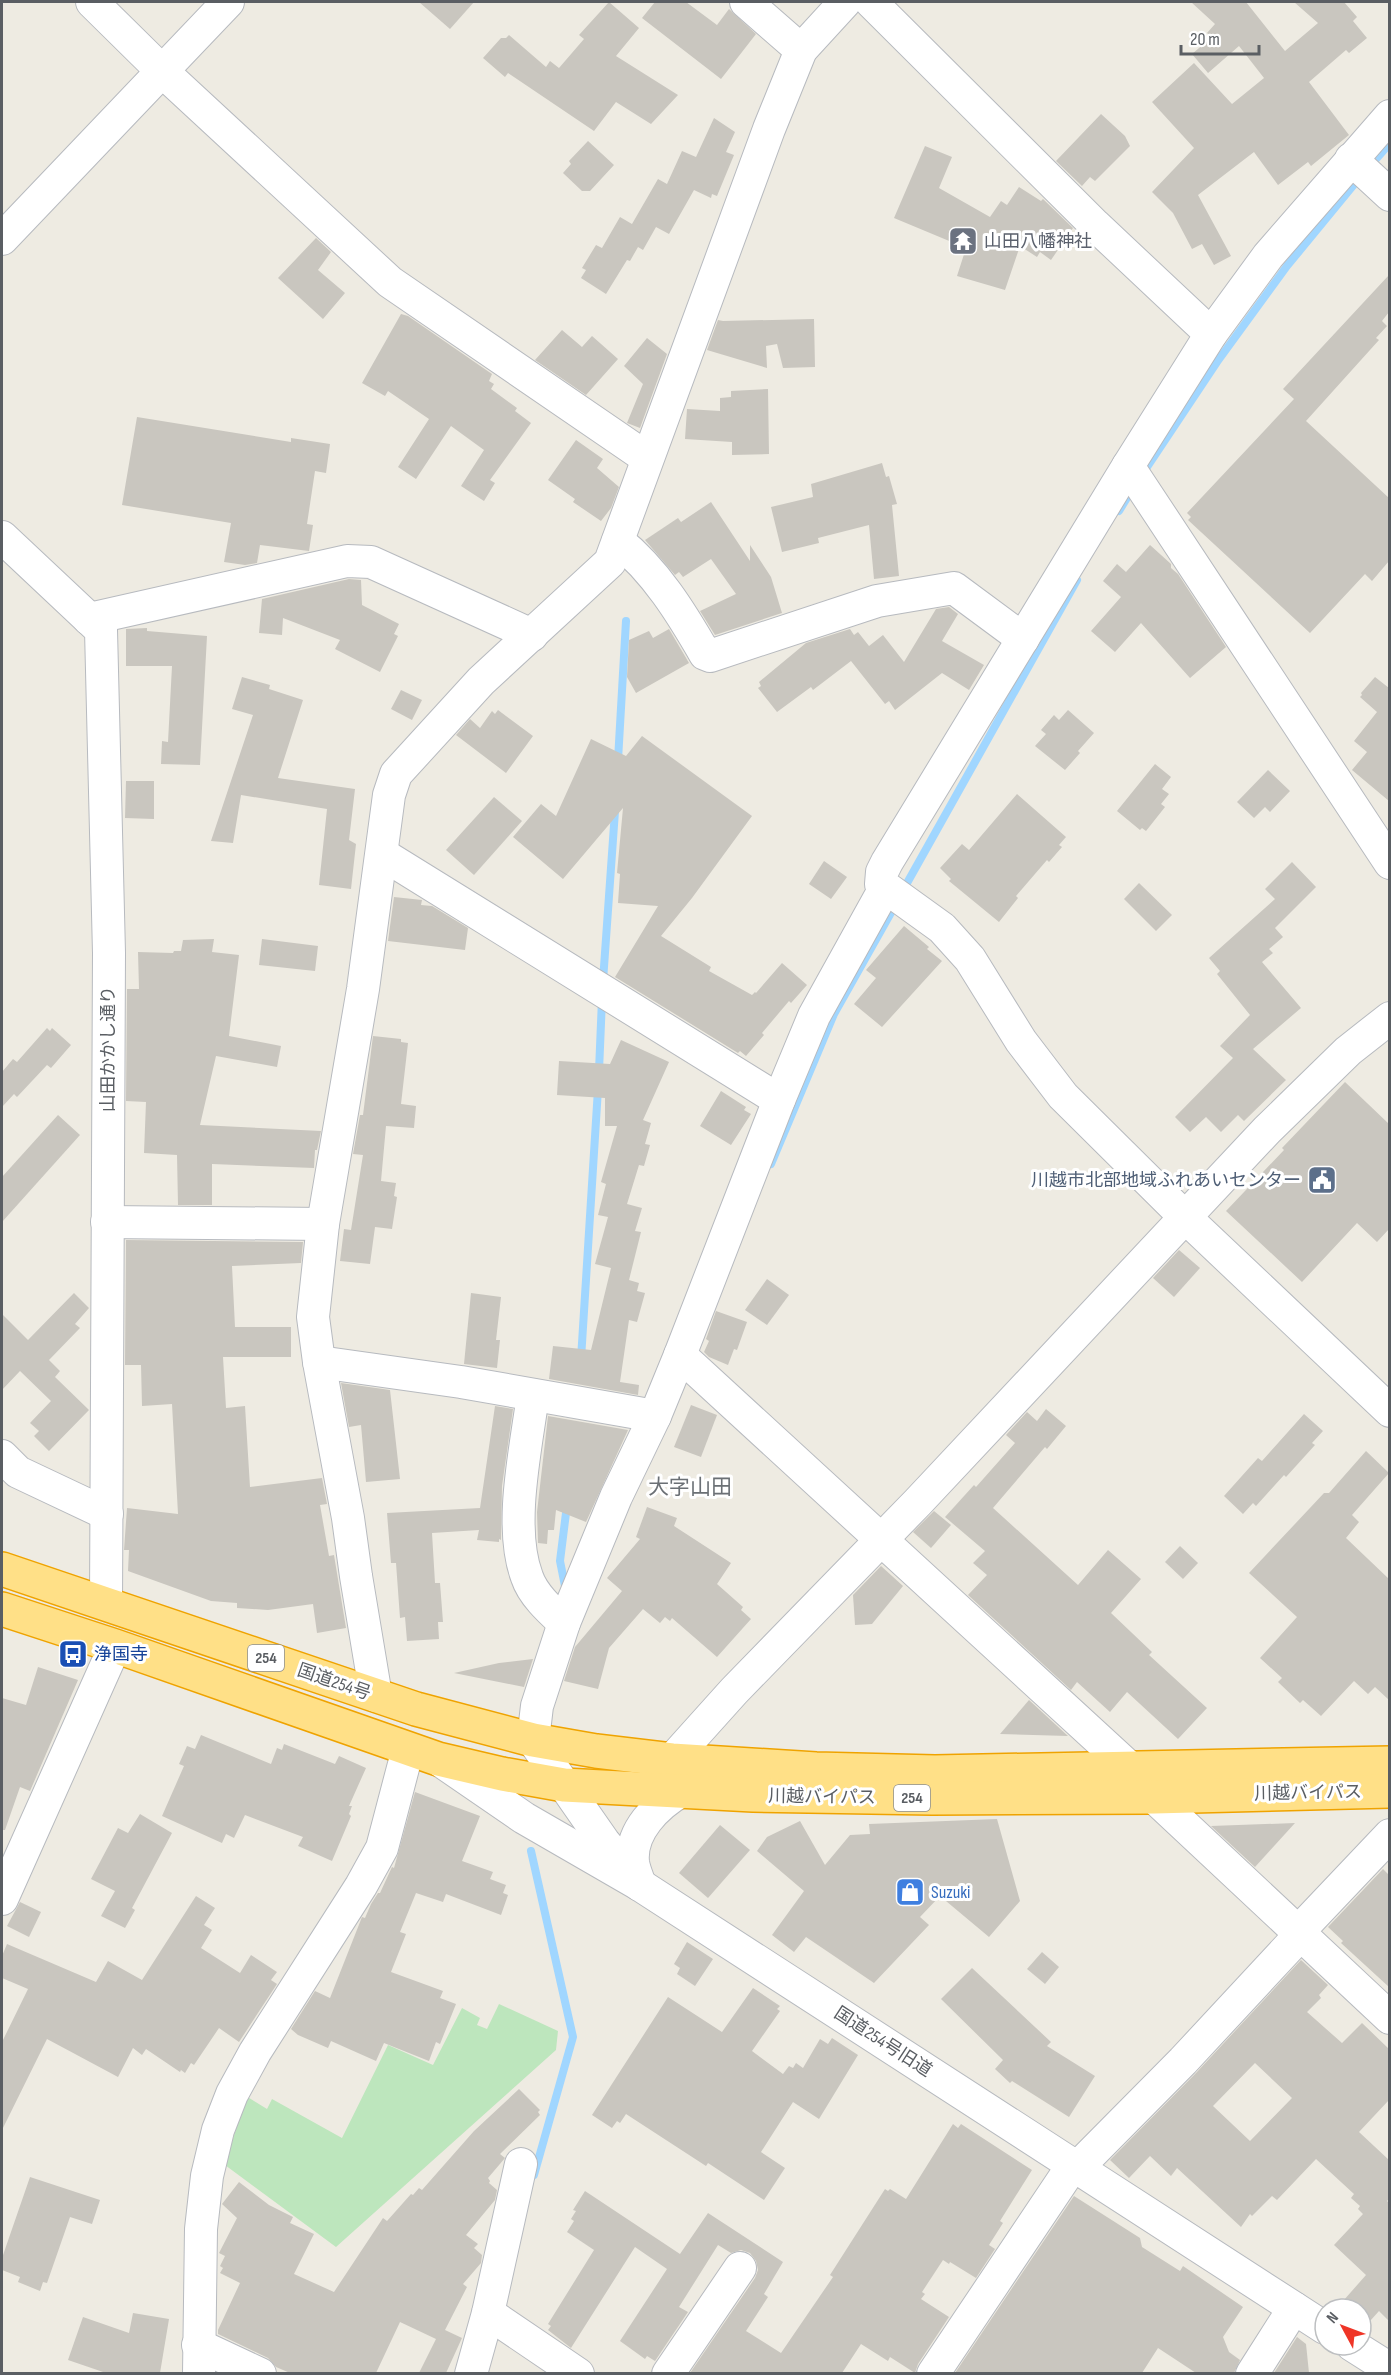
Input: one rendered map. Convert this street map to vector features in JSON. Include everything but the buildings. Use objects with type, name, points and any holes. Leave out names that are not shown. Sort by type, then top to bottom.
[{"type":"highway","name":"国道254号","points":[[2,1569],[376,1696],[447,1718],[533,1740]]},
{"type":"highway","name":"254","points":[[2,1609],[115,1646],[423,1754]]},
{"type":"highway","name":"川越バイパス","points":[[533,1740],[672,1761],[816,1769],[935,1772],[1389,1763]]},
{"type":"highway","name":"川越バイパス","points":[[423,1754],[502,1774],[564,1785],[753,1796],[1154,1797],[1389,1791]]},
{"type":"street","points":[[92,2],[162,71],[390,282],[647,458]]},
{"type":"street","points":[[2,239],[228,2]]},
{"type":"street","points":[[746,2],[801,50]]},
{"type":"street","points":[[376,1696],[313,1317],[323,1224],[363,989],[389,795],[396,774],[481,681],[610,562],[769,129],[801,50],[845,2]]},
{"type":"street","points":[[871,2],[1095,225],[1211,334]]},
{"type":"street","points":[[1389,116],[1268,256],[1211,334],[887,862],[881,884],[942,928],[970,959],[1021,1041],[1063,1096],[1186,1218],[1389,1411]]},
{"type":"street","points":[[1351,159],[1389,195]]},
{"type":"street","points":[[1128,466],[1389,863]]},
{"type":"street","name":"山田かかし通り","points":[[2,537],[101,630],[109,953],[106,1604]]},
{"type":"street","points":[[618,541],[638,556],[686,621],[705,654],[710,656],[878,601],[954,588],[1023,639]]},
{"type":"street","points":[[89,619],[347,561],[371,562],[532,635]]},
{"type":"street","points":[[382,854],[778,1100]]},
{"type":"street","points":[[640,1885],[604,1842],[533,1740],[537,1706],[564,1623],[616,1497],[655,1416],[680,1355],[778,1100],[814,1016],[885,888]]},
{"type":"street","points":[[672,1761],[734,1691],[882,1539],[1267,1130],[1348,1051],[1389,1018]]},
{"type":"street","points":[[107,1222],[323,1224]]},
{"type":"street","points":[[680,1355],[1131,1768]]},
{"type":"street","points":[[319,1362],[461,1382],[655,1416]]},
{"type":"street","points":[[533,1395],[521,1488],[518,1541],[527,1579],[546,1606],[564,1623]]},
{"type":"street","points":[[2,1456],[18,1472],[106,1514]]},
{"type":"street","points":[[4,1886],[115,1646]]},
{"type":"street","points":[[260,2373],[199,2359],[201,2229],[207,2176],[218,2130],[232,2094],[255,2052],[361,1886],[382,1848],[423,1754]]},
{"type":"street","name":"国道254号旧道","points":[[423,1754],[581,1853],[640,1885],[1313,2320]]},
{"type":"street","points":[[640,1885],[633,1862],[639,1832],[663,1802],[681,1791]]},
{"type":"street","points":[[1154,1797],[1389,2018]]},
{"type":"street","points":[[933,2373],[1075,2166],[1183,2061],[1389,1835]]},
{"type":"street","points":[[471,2373],[488,2313],[521,2164]]},
{"type":"street","points":[[668,2373],[740,2268]]},
{"type":"street","points":[[1252,2373],[1294,2308]]},
{"type":"street","points":[[488,2313],[578,2373]]},
{"type":"street","points":[[1370,2357],[1389,2369]]},
{"type":"green space","points":[[499,2004],[558,2031],[556,2050],[336,2247],[225,2165],[246,2096],[267,2109],[272,2099],[342,2138],[388,2045],[433,2065],[462,2008],[480,2018],[477,2025],[487,2029]]},
{"type":"waterway","points":[[1369,167],[1390,143]]},
{"type":"waterway","points":[[1143,473],[1217,362],[1287,266],[1361,176]]},
{"type":"waterway","points":[[1119,511],[1133,488]]},
{"type":"waterway","points":[[902,892],[1077,580]]},
{"type":"waterway","points":[[618,760],[626,621]]},
{"type":"waterway","points":[[603,981],[615,811]]},
{"type":"waterway","points":[[771,1164],[834,1014],[897,902]]},
{"type":"waterway","points":[[599,1071],[602,999]]},
{"type":"waterway","points":[[581,1359],[598,1089]]},
{"type":"waterway","points":[[566,1591],[560,1561],[567,1505]]},
{"type":"waterway","points":[[531,1851],[573,2037],[534,2175]]},
{"type":"place","name":"山田八幡神社","points":[[963,241]]},
{"type":"place","name":"川越市北部地域ふれあいセンター","points":[[1322,1180]]},
{"type":"place","name":"浄国寺","points":[[73,1654]]},
{"type":"place","name":"Suzuki","points":[[910,1892]]},
{"type":"district","name":"大字山田","points":[[690,1487]]}]
